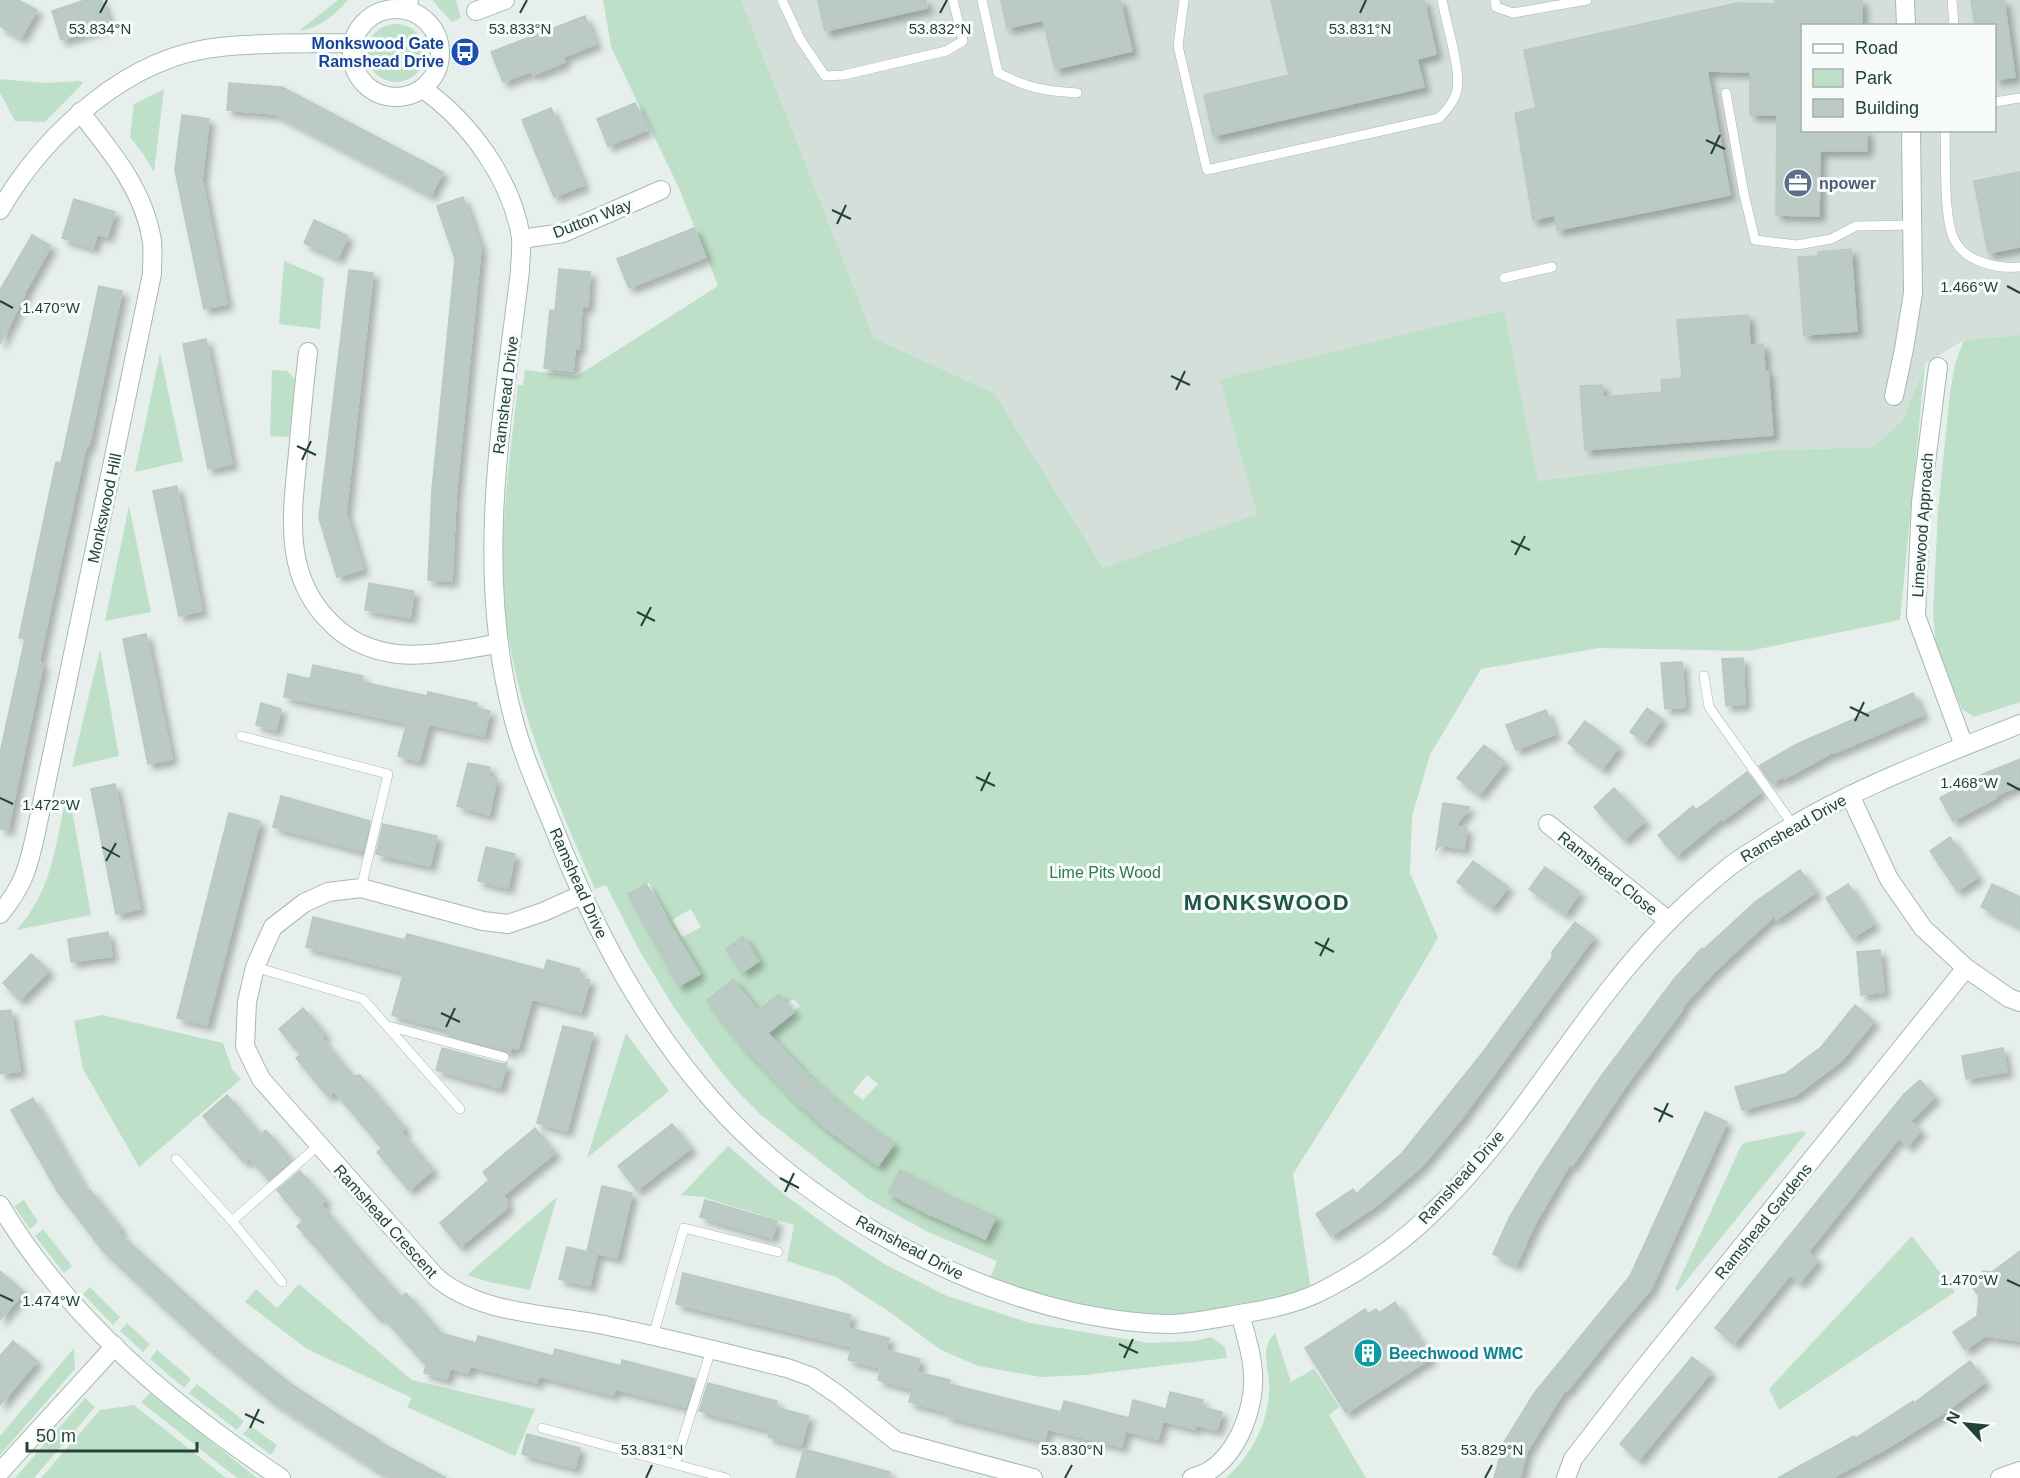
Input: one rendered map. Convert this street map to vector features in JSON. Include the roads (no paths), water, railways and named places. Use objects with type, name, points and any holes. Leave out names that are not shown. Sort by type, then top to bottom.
[{"type":"street","points":[[476,12],[505,0]]},
{"type":"street","points":[[1905,0],[1906,24]]},
{"type":"street","points":[[408,5],[435,30],[440,43],[441,56],[438,69],[423,89],[398,98],[386,97],[373,92],[356,73],[352,61],[353,43],[360,27],[369,18],[379,12],[408,5]]},
{"type":"street","points":[[0,210],[31,166],[80,112],[131,76],[158,61],[219,47],[353,43]]},
{"type":"street","name":"Ramshead Drive","points":[[423,89],[459,120],[489,157],[509,198],[521,239],[495,482],[492,563],[497,644],[513,716],[525,756],[581,895],[636,996],[675,1054],[713,1101],[768,1154],[841,1210],[888,1240],[987,1286],[1040,1304],[1109,1320],[1175,1324],[1279,1307],[1311,1296],[1374,1260],[1428,1218],[1473,1170],[1642,950],[1669,921],[1733,863],[1793,825],[1850,795],[2020,724]]},
{"type":"street","name":"Monkswood Hill","points":[[0,914],[15,896],[26,873],[36,832],[152,274],[152,241],[134,186],[117,158],[80,112]]},
{"type":"street","points":[[1894,396],[1913,293],[1911,132]]},
{"type":"street","name":"Dutton Way","points":[[521,239],[563,232],[661,190]]},
{"type":"street","points":[[308,352],[292,534],[299,573],[313,603],[324,617],[343,633],[365,646],[381,651],[415,654],[497,644]]},
{"type":"street","name":"Limewood Approach","points":[[1938,367],[1921,502],[1916,616],[1964,746]]},
{"type":"street","points":[[1850,795],[1889,879],[1923,928],[1966,968],[2009,998],[2020,1002]]},
{"type":"street","name":"Ramshead Close","points":[[1548,824],[1669,921]]},
{"type":"street","name":"Ramshead Crescent","points":[[581,895],[508,924],[483,921],[361,888],[328,892],[304,903],[273,927],[255,967],[247,1002],[245,1046],[261,1079],[435,1276],[447,1287],[472,1300],[611,1326],[787,1368],[812,1377],[896,1441],[992,1472],[1033,1478]]},
{"type":"street","name":"Ramshead Gardens","points":[[1566,1478],[1573,1459],[1631,1384],[1966,968]]},
{"type":"street","points":[[0,1205],[17,1233],[62,1291],[115,1346],[172,1400],[281,1478]]},
{"type":"street","points":[[1192,1478],[1209,1471],[1226,1456],[1243,1429],[1252,1398],[1253,1373],[1249,1346],[1240,1314]]},
{"type":"street","points":[[0,1472],[115,1346]]},
{"type":"street","points":[[2000,1478],[2020,1471]]},
{"type":"lane","points":[[783,0],[800,39],[825,76],[844,75],[946,51],[963,41],[954,0]]},
{"type":"lane","points":[[982,0],[998,73],[1023,85],[1044,91],[1077,93]]},
{"type":"lane","points":[[1184,0],[1179,46],[1208,170],[1439,118],[1448,109],[1457,92],[1457,73],[1442,0]]},
{"type":"lane","points":[[1495,0],[1496,7],[1513,13],[1587,0]]},
{"type":"lane","points":[[1952,0],[1954,24]]},
{"type":"lane","points":[[1726,93],[1744,194],[1755,240],[1797,245],[1831,238],[1856,226],[1913,225]]},
{"type":"lane","points":[[1996,102],[2020,98]]},
{"type":"lane","points":[[1945,132],[1948,225],[1955,242],[1973,258],[1989,265],[2020,267]]},
{"type":"lane","points":[[1504,278],[1552,267]]},
{"type":"lane","points":[[1704,676],[1709,706],[1793,825]]},
{"type":"lane","points":[[241,736],[388,774],[361,888]]},
{"type":"lane","points":[[255,967],[363,999],[460,1109]]},
{"type":"lane","points":[[387,1025],[504,1058]]},
{"type":"lane","points":[[232,1221],[319,1145]]},
{"type":"lane","points":[[176,1159],[232,1221],[282,1282]]},
{"type":"lane","points":[[653,1336],[684,1228],[778,1252]]},
{"type":"lane","points":[[675,1464],[711,1350]]},
{"type":"lane","points":[[542,1428],[726,1478]]},
{"type":"place","name":"Monkswood Gate Ramshead Drive","points":[[465,52]]},
{"type":"place","name":"npower","points":[[1798,183]]},
{"type":"place","name":"Beechwood WMC","points":[[1368,1353]]},
{"type":"district","name":"MONKSWOOD","points":[[1267,902]]},
{"type":"park label","name":"Lime Pits Wood","points":[[1105,872]]}]
